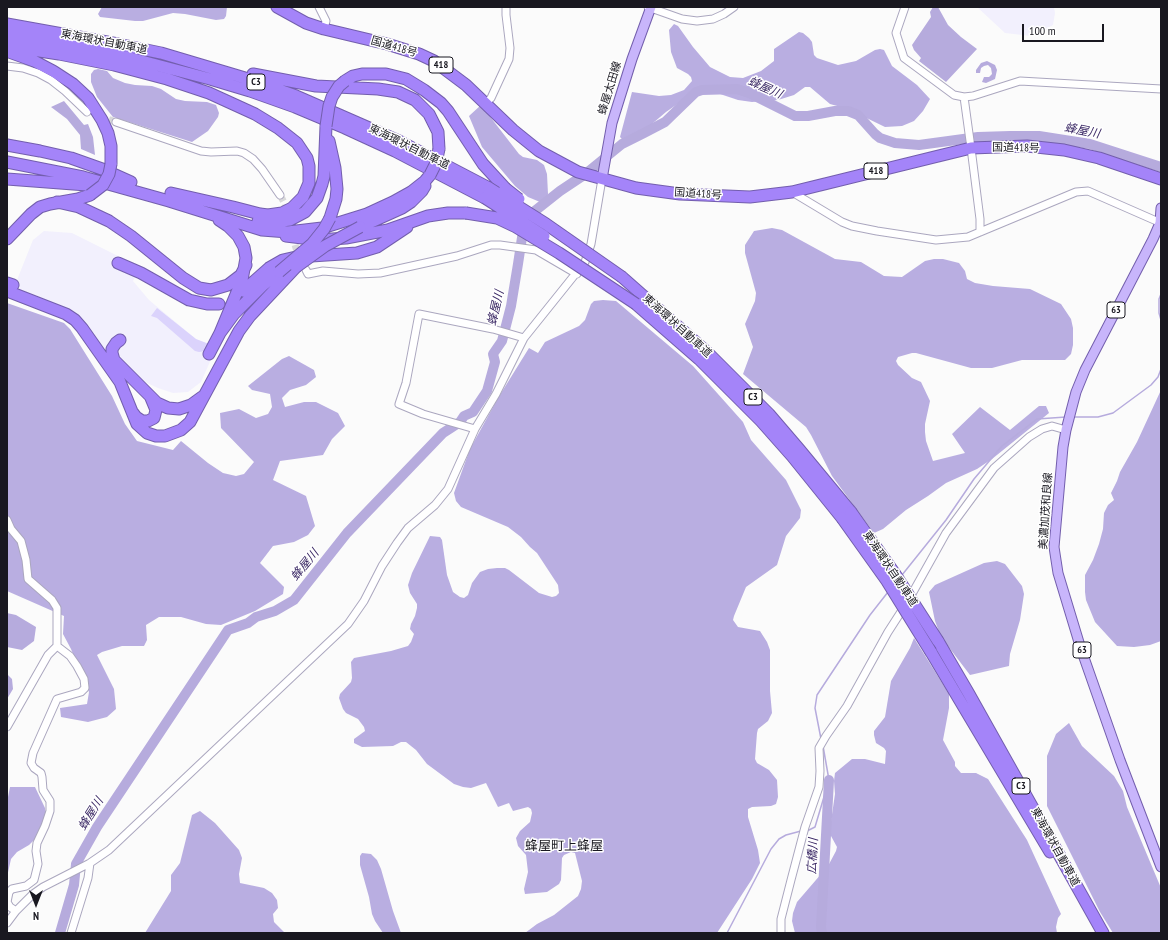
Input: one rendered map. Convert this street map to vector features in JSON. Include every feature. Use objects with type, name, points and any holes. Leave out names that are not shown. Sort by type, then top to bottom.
[{"type":"highway","name":"国道418号","points":[[277,7],[306,23],[324,29],[387,44],[420,54],[446,69],[466,85],[513,130],[539,151],[578,172],[636,188],[680,194],[750,197],[792,192],[971,148],[1027,146],[1064,150],[1099,158],[1161,179]]},
{"type":"highway","name":"東海環状自動車道","points":[[7,24],[161,53],[245,78],[296,96],[399,141],[487,193],[546,224],[622,277],[639,299],[756,416],[846,515],[895,574],[938,641],[969,694],[1103,933]]},
{"type":"highway","name":"東海環状自動車道","points":[[7,35],[85,48],[130,58],[210,79],[295,107],[345,128],[487,193],[560,246],[639,299]]},
{"type":"highway","points":[[7,46],[86,59],[134,69],[167,78],[208,93],[255,114],[278,128],[297,143],[307,158],[309,166],[309,183],[303,197],[292,208],[282,213],[260,214],[130,185],[7,162]]},
{"type":"highway","points":[[7,51],[34,61],[73,84],[88,98],[102,120],[108,133],[111,146],[111,164],[103,185],[90,195],[78,199],[57,202],[36,210],[7,239]]},
{"type":"highway","points":[[9,286],[66,314],[75,320],[117,376],[137,424],[147,433],[156,436],[171,435],[181,430],[190,422],[227,352],[242,327],[254,312],[325,246],[360,227],[402,208],[411,202],[422,191],[436,163],[439,150],[438,132],[429,114],[415,100],[398,92],[290,82],[161,53]]},
{"type":"highway","points":[[171,194],[263,222],[282,222],[298,216],[305,212],[317,198],[322,184],[326,126],[330,101],[345,81],[353,76],[362,74],[386,74],[406,79],[424,90],[448,111],[484,164],[505,188],[599,257],[622,277]]},
{"type":"highway","points":[[220,333],[239,308],[262,286],[312,244],[319,236],[330,218],[336,199],[337,188],[335,168],[326,126]]},
{"type":"highway","points":[[7,145],[40,150],[86,163],[130,185]]},
{"type":"highway","points":[[7,157],[67,167],[130,185],[262,230],[294,238],[331,240],[374,234],[421,218],[442,214],[466,212],[497,218],[516,227],[639,299]]},
{"type":"highway","points":[[262,230],[282,232],[298,231],[322,228],[353,219],[380,209],[403,197],[418,187],[430,175]]},
{"type":"highway","points":[[7,179],[130,185]]},
{"type":"highway","points":[[57,202],[79,207],[109,220],[183,278],[199,288],[211,290],[228,286],[241,275],[246,265]]},
{"type":"highway","points":[[197,209],[220,220],[238,236],[244,247],[246,265],[242,280],[210,354]]},
{"type":"highway","points":[[243,291],[270,268],[283,260],[296,257],[357,254],[386,242],[421,218]]},
{"type":"highway","points":[[118,263],[141,273],[189,300],[208,304],[219,304]]},
{"type":"highway","points":[[120,340],[112,349],[114,360],[150,397],[162,406],[179,409],[191,405],[205,393]]},
{"type":"highway","points":[[131,411],[139,419],[145,421],[151,420],[155,416],[156,410],[150,397]]},
{"type":"highway","name":"東海環状自動車道","points":[[846,515],[931,652],[1098,933]]},
{"type":"main road","name":"蜂屋太田線","points":[[602,179],[612,123],[650,7]]},
{"type":"main road","name":"美濃加茂和良線","points":[[1161,208],[1160,223],[1085,370],[1070,413],[1066,427],[1054,546],[1058,573],[1081,649],[1117,753],[1161,867]]},
{"type":"street","points":[[319,7],[326,21],[324,29]]},
{"type":"street","points":[[486,103],[494,93],[509,59],[510,48],[506,7]]},
{"type":"street","points":[[650,7],[682,19],[697,21],[713,19],[734,7]]},
{"type":"street","points":[[906,7],[896,33],[904,58],[954,96],[973,96],[1020,81],[1161,89]]},
{"type":"street","points":[[7,66],[23,68],[38,73],[51,80],[65,90],[86,112]]},
{"type":"street","points":[[964,97],[980,232]]},
{"type":"street","points":[[116,122],[201,151],[215,152],[237,150],[244,152],[262,169],[280,195]]},
{"type":"street","points":[[7,923],[16,911],[33,894],[101,857],[348,624],[364,602],[382,566],[408,528],[435,505],[448,489],[475,429],[496,394],[524,338],[585,262],[591,244],[602,179]]},
{"type":"street","points":[[792,192],[842,222],[852,226],[936,240],[968,237],[1076,192],[1088,191],[1160,223]]},
{"type":"street","points":[[301,268],[308,274],[323,272],[358,274],[380,273],[457,256],[490,245],[500,245],[536,250],[576,274]]},
{"type":"street","points":[[475,429],[423,414],[398,404],[406,383],[419,314],[510,333],[524,338]]},
{"type":"street","points":[[781,933],[781,919],[805,827],[819,787],[820,771],[818,748],[847,706],[946,533],[994,468],[1029,437],[1042,429],[1052,426],[1066,427]]},
{"type":"street","points":[[7,520],[11,529],[21,541],[26,560],[28,579],[52,600],[57,608],[57,646],[48,655],[7,727]]},
{"type":"street","points":[[16,911],[10,907],[8,902],[9,892],[12,889],[26,886],[34,880],[38,864],[36,852],[37,843],[50,811],[50,801],[43,790],[41,773],[34,768],[31,763],[33,753],[57,699],[81,692],[85,688],[84,679],[77,666],[70,656],[57,646]]},
{"type":"street","points":[[71,933],[88,878],[90,863]]},
{"type":"shaded area","points":[[102,7],[227,7],[226,16],[224,19],[216,20],[173,13],[143,21],[135,21],[100,17],[98,14]]},
{"type":"shaded area","points":[[933,7],[938,7],[948,25],[977,49],[946,82],[919,61],[921,58],[914,50],[912,45],[931,17],[930,12]]},
{"type":"shaded area","points":[[977,7],[1054,7],[1055,13],[1053,25],[1031,36],[1005,33]]},
{"type":"shaded area","points":[[674,24],[678,26],[710,67],[730,77],[743,78],[761,71],[774,61],[774,49],[799,32],[803,33],[812,42],[814,55],[817,58],[838,65],[856,61],[875,50],[884,50],[892,66],[917,85],[930,99],[923,111],[914,121],[902,126],[885,127],[848,109],[830,104],[810,87],[805,87],[794,95],[778,100],[752,102],[738,100],[717,93],[700,92],[689,96],[666,112],[646,129],[623,140],[620,137],[632,92],[659,96],[671,95],[684,90],[692,81],[688,74],[677,68],[671,52],[669,30]]},
{"type":"shaded area","points":[[987,61],[995,65],[997,70],[995,79],[986,83],[982,82],[984,77],[989,77],[992,74],[991,68],[988,65],[984,66],[981,68],[980,73],[976,73],[976,70],[981,63]]},
{"type":"shaded area","points":[[98,69],[107,71],[113,78],[125,83],[152,86],[161,89],[176,99],[207,102],[216,105],[219,113],[218,117],[208,131],[192,142],[113,117],[97,97],[91,82],[91,74],[94,70]]},
{"type":"shaded area","points":[[64,101],[84,125],[88,124],[93,137],[95,155],[81,149],[80,135],[67,119],[51,107]]},
{"type":"shaded area","points":[[481,105],[519,154],[523,157],[537,160],[544,165],[547,174],[547,198],[540,202],[528,197],[515,186],[482,147],[469,116]]},
{"type":"shaded area","points":[[772,228],[782,230],[835,259],[861,262],[884,276],[902,277],[925,261],[943,259],[959,263],[965,271],[967,279],[975,283],[1030,289],[1061,304],[1071,319],[1073,328],[1073,345],[1071,354],[1065,360],[1022,360],[992,368],[971,368],[916,353],[898,357],[896,361],[898,365],[912,378],[921,382],[930,401],[925,424],[925,432],[926,441],[933,461],[965,453],[952,434],[980,407],[1010,430],[1039,406],[1046,406],[1049,413],[992,459],[977,469],[946,483],[906,510],[883,529],[874,533],[832,476],[806,427],[743,374],[753,347],[745,324],[755,301],[756,293],[745,253],[745,245],[754,231]]},
{"type":"shaded area","points":[[44,231],[72,233],[120,257],[118,263],[138,271],[133,281],[149,300],[196,339],[216,348],[201,382],[188,392],[173,393],[134,377],[107,361],[80,322],[8,289],[17,280],[33,240]]},
{"type":"shaded area","points":[[594,301],[616,301],[693,366],[743,422],[751,440],[786,480],[801,510],[800,518],[786,536],[777,565],[746,587],[733,620],[738,627],[760,631],[770,650],[770,691],[772,713],[768,721],[758,729],[755,759],[757,763],[769,770],[777,780],[778,797],[776,804],[771,806],[752,807],[748,809],[748,817],[758,850],[760,863],[752,879],[717,933],[525,933],[537,924],[554,915],[578,896],[582,881],[575,853],[571,852],[564,855],[562,858],[561,880],[559,884],[547,892],[525,894],[524,889],[528,872],[526,855],[518,846],[516,838],[520,831],[530,822],[532,813],[531,809],[528,807],[513,811],[509,803],[498,807],[486,783],[471,788],[454,784],[427,764],[416,750],[406,742],[401,742],[393,746],[362,747],[354,743],[354,739],[365,731],[364,727],[358,719],[346,713],[339,698],[340,694],[351,682],[351,662],[354,658],[391,651],[408,646],[411,642],[414,634],[410,629],[415,616],[417,604],[410,593],[408,585],[412,573],[430,536],[440,537],[442,540],[447,575],[453,592],[460,597],[464,598],[468,595],[472,583],[480,572],[497,568],[505,568],[509,570],[539,593],[552,597],[559,593],[558,585],[537,553],[521,537],[508,527],[461,507],[456,501],[454,493],[470,449],[498,398],[529,348],[538,353],[545,342],[579,326],[585,320],[591,304]]},
{"type":"shaded area","points":[[7,303],[64,323],[70,329],[112,396],[125,424],[137,441],[173,450],[181,441],[223,473],[236,476],[244,474],[254,462],[221,428],[220,413],[239,409],[256,418],[268,414],[272,407],[270,394],[252,390],[248,386],[282,359],[289,356],[314,370],[316,377],[306,385],[290,390],[282,398],[285,407],[304,402],[316,402],[338,413],[345,426],[332,439],[323,455],[280,461],[273,480],[306,496],[315,526],[308,535],[294,542],[273,546],[260,563],[284,587],[283,594],[255,611],[221,625],[206,624],[181,617],[159,617],[146,625],[147,640],[144,646],[122,646],[97,655],[114,689],[116,709],[107,717],[88,722],[61,717],[60,708],[87,704],[89,692],[63,634],[64,616],[7,591]]},
{"type":"shaded area","points":[[157,308],[196,339],[209,344],[206,351],[195,351],[157,318],[151,316]]},
{"type":"shaded area","points":[[1161,390],[1161,641],[1150,645],[1134,647],[1117,646],[1095,622],[1086,600],[1085,575],[1099,544],[1103,529],[1104,513],[1108,505],[1114,500],[1111,493]]},
{"type":"shaded area","points":[[997,561],[1005,564],[1022,586],[1024,594],[1020,620],[1010,654],[1009,666],[970,675],[941,637],[935,621],[929,592],[935,585],[984,563]]},
{"type":"shaded area","points":[[7,613],[16,615],[36,627],[34,641],[22,650],[7,647]]},
{"type":"shaded area","points":[[914,638],[949,694],[949,708],[943,740],[955,762],[955,766],[961,773],[976,773],[988,779],[1027,840],[1061,914],[1058,918],[1056,927],[1057,933],[795,933],[792,921],[797,902],[828,866],[837,847],[831,836],[830,828],[835,794],[835,773],[852,759],[865,759],[885,764],[886,751],[876,743],[874,731],[885,717],[891,681]]},
{"type":"shaded area","points":[[7,674],[12,679],[13,689],[7,699]]},
{"type":"shaded area","points":[[1069,723],[1082,746],[1114,776],[1123,791],[1127,807],[1161,888],[1161,933],[1113,933],[1100,912],[1047,806],[1047,756],[1056,734]]},
{"type":"shaded area","points":[[10,787],[35,787],[45,808],[47,821],[41,833],[29,845],[17,852],[11,859],[7,877],[7,802]]},
{"type":"shaded area","points":[[200,811],[215,823],[239,850],[242,858],[239,874],[240,883],[264,888],[272,893],[277,900],[278,908],[273,914],[274,922],[285,933],[145,933],[171,891],[171,875],[180,863],[192,815]]},
{"type":"shaded area","points":[[362,853],[371,854],[377,860],[401,933],[383,933],[375,921],[360,865],[360,856]]},
{"type":"waterway","name":"蜂屋川","points":[[60,933],[74,885],[76,864],[97,827],[228,630],[248,623],[256,617],[275,611],[294,600],[347,533],[443,433],[460,422],[464,416],[473,412],[487,391],[495,362],[493,354],[502,341],[511,306],[523,231],[526,221],[531,214],[560,191],[584,175],[622,144],[665,122],[696,92],[702,90],[737,89],[749,93],[795,116],[808,116],[835,111],[848,111],[858,115],[880,138],[895,143],[919,145],[978,137],[1039,136],[1090,144],[1161,167]]},
{"type":"waterway","points":[[1161,294],[1159,299],[1159,313],[1161,320]]},
{"type":"waterway","points":[[1074,417],[1098,417],[1113,413],[1151,385],[1158,377],[1161,369]]},
{"type":"waterway","points":[[902,575],[946,520],[974,479],[1002,446],[1037,419],[1066,417]]},
{"type":"waterway","points":[[821,739],[815,708],[817,695],[870,615],[888,592]]},
{"type":"waterway","name":"広橋川","points":[[807,831],[815,827],[829,780],[823,746]]},
{"type":"waterway","name":"広橋川","points":[[822,933],[821,927],[829,780]]},
{"type":"waterway","points":[[727,933],[771,849],[779,839],[786,835],[801,831]]},
{"type":"tunnel","points":[[99,116],[116,122]]},
{"type":"tunnel","points":[[280,195],[285,204],[287,213]]},
{"type":"tunnel","points":[[292,235],[299,258]]},
{"type":"district","name":"蜂屋町上蜂屋","points":[[564,846]]}]
